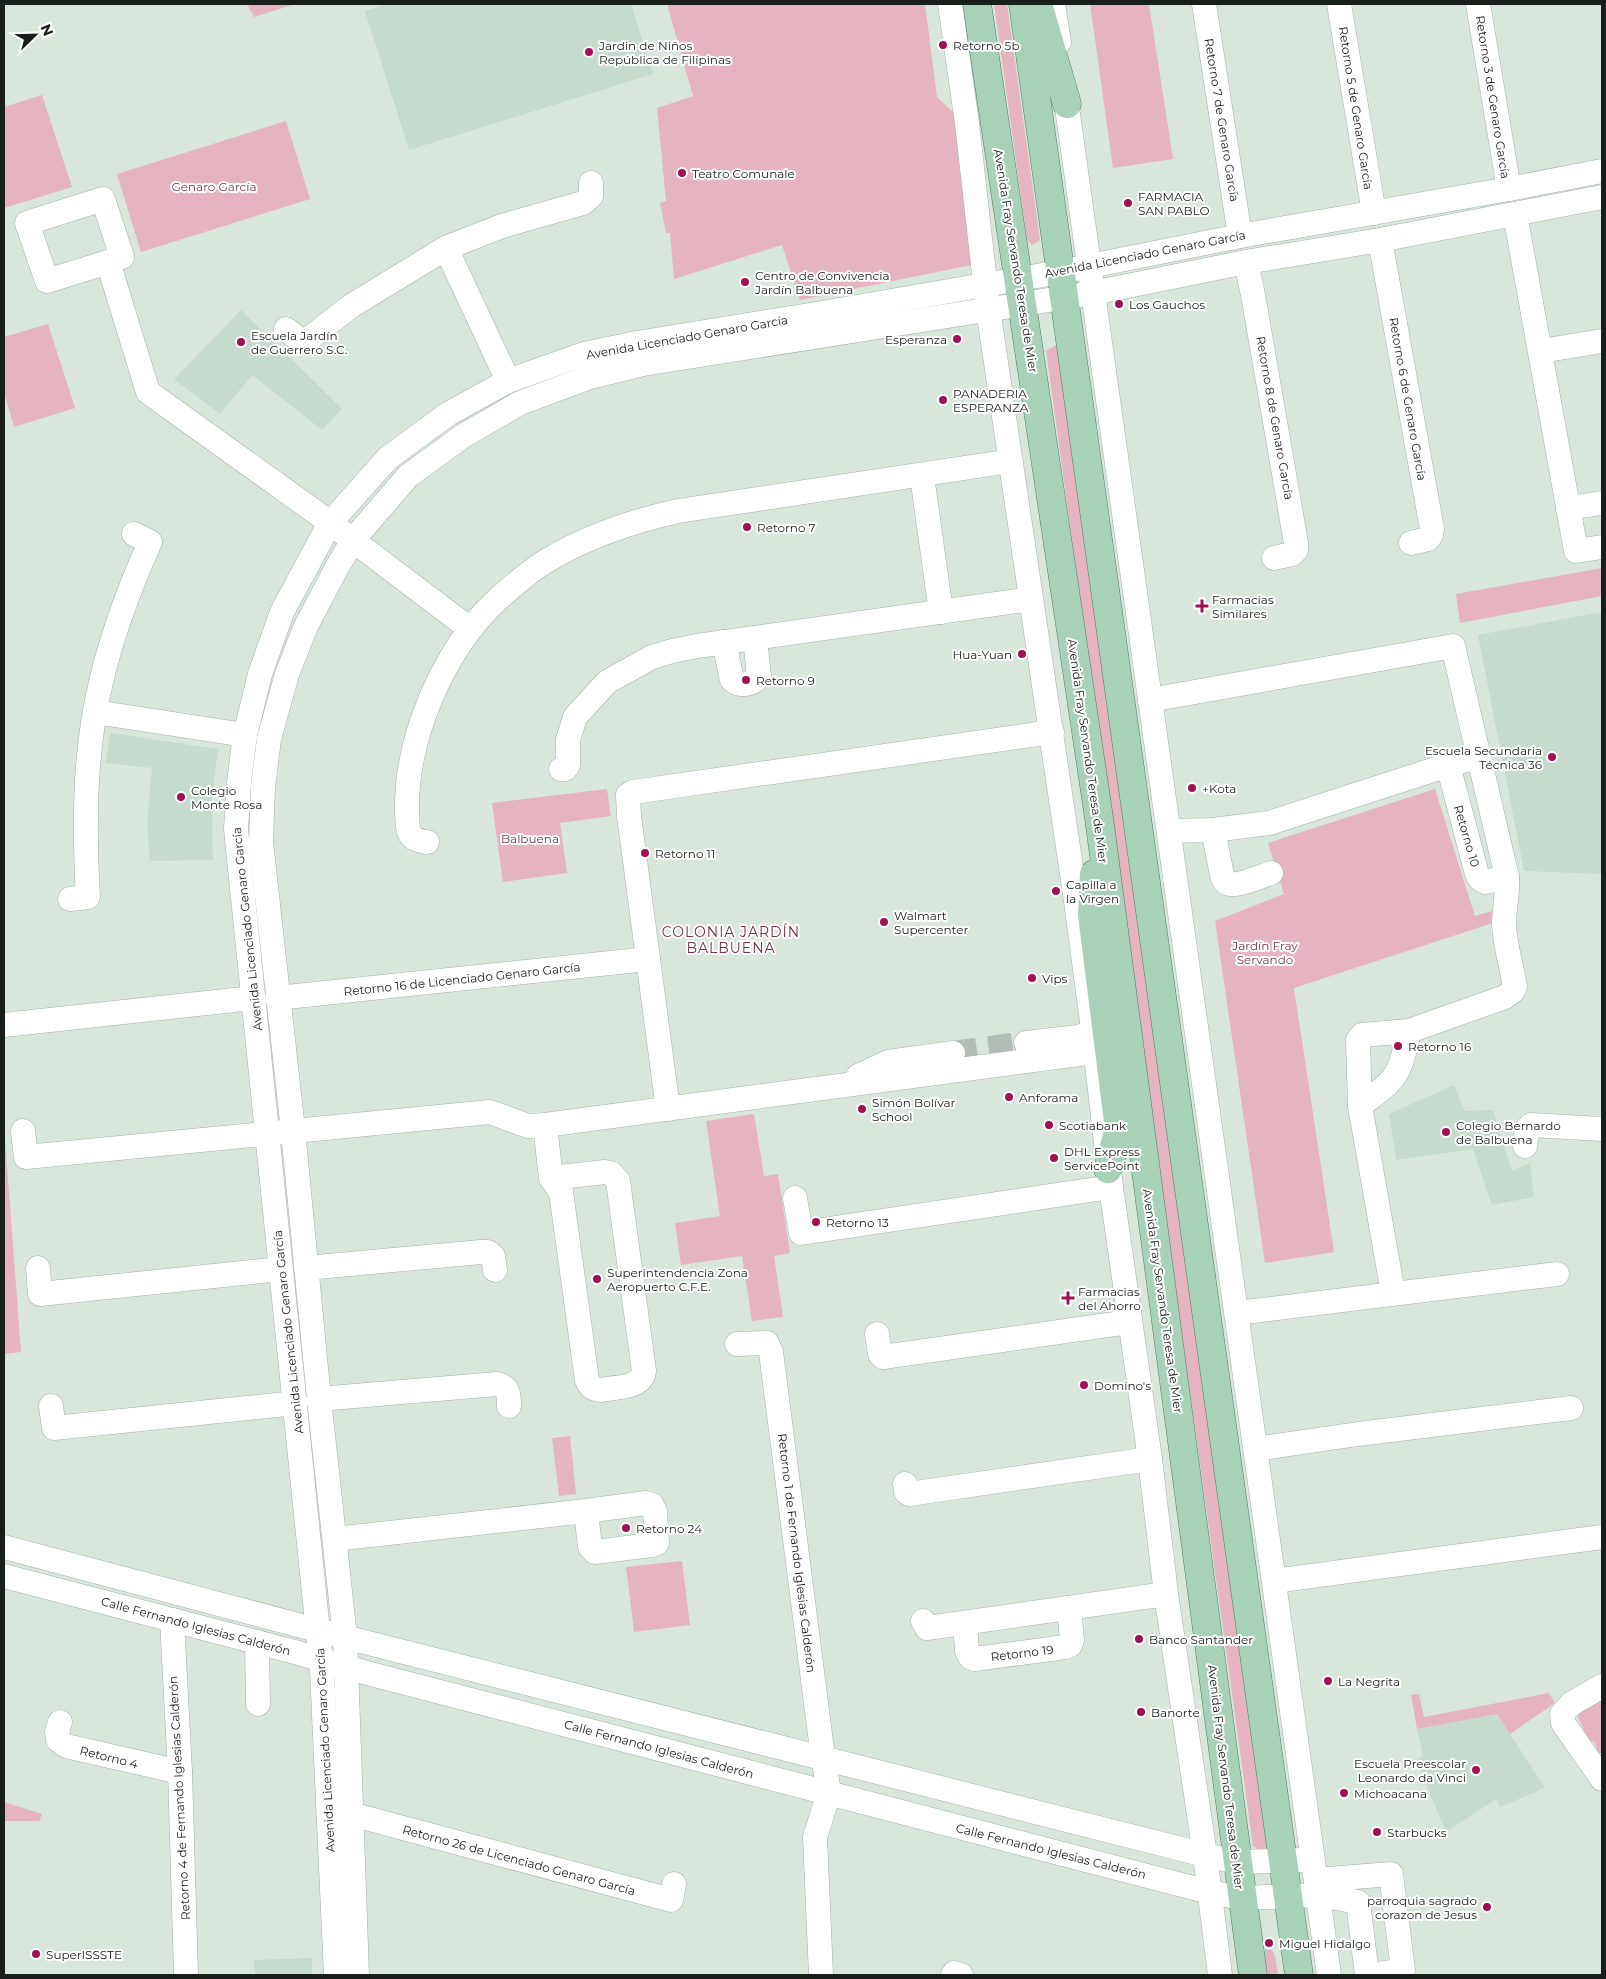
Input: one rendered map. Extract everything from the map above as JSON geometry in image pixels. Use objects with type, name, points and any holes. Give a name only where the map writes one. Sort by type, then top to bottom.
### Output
[{"type":"main road","name":"Avenida Fray Servando Teresa de Mier","points":[[977,4],[1099,818],[1253,1975]]},
{"type":"main road","points":[[1023,4],[1299,1975]]},
{"type":"main road","points":[[1038,4],[1067,104]]},
{"type":"main road","points":[[1099,818],[1092,915],[1119,1129],[1110,1178]]},
{"type":"street","points":[[950,4],[967,123],[988,309],[1052,732],[1094,1040],[1129,1322],[1150,1458],[1166,1594],[1205,1855],[1220,1975]]},
{"type":"street","points":[[1054,4],[1089,266],[1329,1975]]},
{"type":"street","name":"Retorno 7 de Genaro García","points":[[1204,4],[1240,236]]},
{"type":"street","name":"Retorno 5 de Genaro García","points":[[1339,4],[1374,213]]},
{"type":"street","name":"Retorno 3 de Genaro García","points":[[1478,4],[1509,189]]},
{"type":"street","name":"Avenida Licenciado Genaro García","points":[[336,1975],[345,1936],[351,1814],[345,1637],[335,1539],[281,1270],[236,829],[245,735],[260,674],[282,612],[330,523],[388,458],[448,414],[508,381],[584,354],[680,347],[988,309],[1020,291],[1062,284],[1089,266],[1240,236],[1602,171]]},
{"type":"street","points":[[286,329],[301,341],[310,338],[351,306],[446,248],[502,226],[584,203],[591,196],[591,183]]},
{"type":"street","name":"Avenida Licenciado Genaro García","points":[[1062,284],[1093,293],[1246,262],[1380,240],[1602,197]]},
{"type":"street","points":[[1457,198],[1463,223]]},
{"type":"street","points":[[1514,214],[1541,352],[1576,551],[1602,547]]},
{"type":"street","name":"Retorno 6 de Genaro García","points":[[1380,240],[1432,529],[1428,539],[1411,543]]},
{"type":"street","points":[[446,248],[508,381]]},
{"type":"street","points":[[108,262],[148,392],[330,523],[470,629]]},
{"type":"street","name":"Retorno 8 de Genaro García","points":[[1246,262],[1255,304],[1296,544],[1296,550],[1292,554],[1274,558]]},
{"type":"street","name":"Avenida Licenciado Genaro García","points":[[357,1975],[345,1936],[317,1630],[307,1401],[306,1268],[293,1130],[261,842],[263,787],[269,739],[287,674],[306,626],[353,540],[408,476],[463,436],[520,403],[590,377],[643,364],[680,347],[816,314],[985,284],[1020,291]]},
{"type":"street","points":[[1541,352],[1602,341]]},
{"type":"street","points":[[427,842],[416,841],[411,837],[408,830],[407,790],[411,759],[418,730],[429,702],[449,662],[470,629],[496,601],[547,560],[602,534],[646,519],[678,511],[922,476],[1012,461]]},
{"type":"street","points":[[922,476],[941,612]]},
{"type":"street","points":[[1568,508],[1602,504]]},
{"type":"street","points":[[70,899],[88,897],[86,818],[95,712],[101,681],[111,647],[150,542],[134,534]]},
{"type":"street","points":[[561,769],[565,769],[568,765],[568,740],[575,717],[607,682],[652,657],[672,650],[724,642],[1031,599]]},
{"type":"street","points":[[724,642],[732,680],[736,683],[750,683],[756,681],[759,676],[755,638]]},
{"type":"street","points":[[1150,700],[1453,646],[1507,878],[1508,895],[1505,906],[1504,926],[1515,988],[1505,997],[1409,1031],[1362,1035],[1358,1040],[1360,1106],[1393,1293]]},
{"type":"street","points":[[95,712],[245,735]]},
{"type":"street","points":[[668,1109],[628,808],[628,795],[633,792],[1052,732]]},
{"type":"street","points":[[1169,831],[1212,830],[1282,820],[1448,765],[1478,757]]},
{"type":"street","name":"Retorno 10","points":[[1448,765],[1480,880],[1485,882],[1507,878]]},
{"type":"street","points":[[1212,830],[1224,881],[1236,884],[1271,873]]},
{"type":"street","points":[[241,877],[264,875]]},
{"type":"street","name":"Retorno 16 de Licenciado Genaro García","points":[[277,998],[648,959]]},
{"type":"street","points":[[4,1025],[253,998]]},
{"type":"street","points":[[1360,1106],[1380,1091],[1398,1072],[1409,1031]]},
{"type":"street","points":[[1026,1043],[1079,1037],[1087,1034],[1094,1040]]},
{"type":"street","points":[[23,1131],[26,1157],[490,1112],[528,1126],[545,1125],[839,1086],[1094,1040]]},
{"type":"street","points":[[839,1086],[888,1062],[953,1053]]},
{"type":"street","points":[[545,1125],[551,1178],[561,1192],[589,1386],[600,1390],[640,1382],[644,1371],[618,1182],[610,1173],[605,1172],[551,1178]]},
{"type":"street","points":[[1525,1146],[1527,1129],[1531,1125],[1602,1129]]},
{"type":"street","points":[[795,1198],[801,1233],[1110,1178]]},
{"type":"street","points":[[306,1268],[488,1252],[493,1256],[495,1270]]},
{"type":"street","points":[[38,1268],[40,1294],[281,1270]]},
{"type":"street","points":[[1237,1313],[1557,1274]]},
{"type":"street","points":[[877,1334],[880,1354],[883,1357],[1129,1322]]},
{"type":"street","name":"Retorno 1 de Fernando Iglesias Calderón","points":[[737,1344],[767,1343],[771,1352],[823,1760],[829,1793]]},
{"type":"street","points":[[51,1406],[54,1428],[307,1401],[497,1384],[507,1390],[509,1406]]},
{"type":"street","points":[[1256,1449],[1358,1434],[1571,1408]]},
{"type":"street","points":[[905,1484],[906,1492],[909,1494],[1150,1458]]},
{"type":"street","points":[[335,1539],[586,1511]]},
{"type":"street","points":[[1274,1581],[1602,1537]]},
{"type":"street","points":[[4,1547],[317,1630],[823,1760],[1205,1855],[1237,1862],[1283,1861],[1358,1902]]},
{"type":"street","name":"Calle Fernando Iglesias Calderón","points":[[4,1576],[321,1659],[346,1668],[1209,1892],[1242,1898],[1288,1896],[1316,1878]]},
{"type":"street","points":[[923,1621],[927,1628],[1166,1594]]},
{"type":"street","name":"Retorno 19","points":[[965,1623],[968,1651],[970,1657],[975,1659],[1065,1647],[1070,1645],[1072,1640],[1068,1608]]},
{"type":"street","name":"Retorno 4 de Fernando Iglesias Calderón","points":[[172,1620],[180,1772],[186,1975]]},
{"type":"street","points":[[257,1642],[258,1704]]},
{"type":"street","points":[[1602,1686],[1571,1704],[1562,1714],[1563,1722],[1602,1778]]},
{"type":"street","name":"Retorno 4","points":[[60,1722],[57,1732],[58,1740],[66,1746],[158,1769],[180,1772]]},
{"type":"street","points":[[821,1975],[815,1837],[829,1793]]},
{"type":"street","name":"Retorno 26 de Licenciado Genaro García","points":[[351,1814],[671,1900],[674,1884]]},
{"type":"street","points":[[1316,1878],[1355,1878],[1391,1874],[1403,1970],[1369,1975],[1355,1878]]},
{"type":"street","points":[[953,1975],[954,1973],[961,1975]]},
{"type":"shaded area","points":[[387,4],[631,4],[653,74],[409,150],[365,11]]},
{"type":"shaded area","name":"Escuela Jardín de Guerrero S.C.","points":[[241,310],[342,409],[322,430],[252,375],[220,414],[174,379]]},
{"type":"shaded area","name":"Escuela Secundaria Técnica 36","points":[[1602,612],[1602,874],[1524,871],[1478,635]]},
{"type":"shaded area","name":"Colegio Monte Rosa","points":[[110,733],[218,749],[212,798],[213,860],[150,861],[147,826],[152,768],[106,763]]},
{"type":"shaded area","name":"Colegio Bernardo de Balbuena","points":[[1454,1085],[1465,1111],[1493,1110],[1512,1171],[1530,1163],[1534,1197],[1492,1205],[1473,1149],[1396,1160],[1389,1114]]},
{"type":"shaded area","name":"Escuela Preescolar Leonardo da Vinci","points":[[1497,1714],[1545,1788],[1500,1807],[1496,1799],[1446,1832],[1416,1760],[1423,1755],[1417,1729]]},
{"type":"shaded area","points":[[312,1958],[312,1975],[255,1975],[254,1960]]},
{"type":"green space","points":[[247,4],[295,4],[254,17]]},
{"type":"green space","points":[[667,4],[925,4],[937,97],[958,117],[981,263],[800,300],[782,245],[674,279],[670,233],[666,233],[660,203],[666,201],[657,108],[693,96]]},
{"type":"green space","points":[[994,4],[1007,4],[1040,240],[1032,245],[1027,239]]},
{"type":"green space","points":[[1090,4],[1149,4],[1173,159],[1113,168]]},
{"type":"green space","points":[[42,95],[72,187],[4,208],[4,107]]},
{"type":"green space","name":"Genaro García","points":[[286,121],[310,199],[141,252],[117,174]]},
{"type":"green space","points":[[48,324],[75,408],[14,427],[4,392],[4,337]]},
{"type":"green space","points":[[1058,344],[1272,1839],[1267,1847],[1261,1851],[1253,1846],[1046,351]]},
{"type":"green space","points":[[1602,568],[1602,596],[1460,623],[1456,594]]},
{"type":"green space","name":"Balbuena","points":[[607,789],[611,816],[560,823],[567,873],[503,882],[492,803]]},
{"type":"green space","name":"Jardín Fray Servando","points":[[1435,789],[1475,916],[1499,909],[1502,920],[1294,988],[1334,1252],[1265,1263],[1215,921],[1284,894],[1268,843]]},
{"type":"green space","points":[[754,1114],[764,1176],[778,1174],[790,1253],[774,1256],[783,1317],[752,1321],[742,1256],[681,1265],[675,1223],[720,1216],[706,1121]]},
{"type":"green space","points":[[4,1126],[21,1352],[4,1354]]},
{"type":"green space","points":[[570,1436],[576,1494],[559,1496],[552,1438]]},
{"type":"green space","points":[[682,1561],[690,1625],[634,1632],[626,1567]]},
{"type":"green space","points":[[1549,1693],[1555,1703],[1510,1734],[1497,1714],[1417,1729],[1411,1695],[1419,1694],[1424,1717]]},
{"type":"green space","points":[[1602,1695],[1602,1754],[1598,1752],[1595,1743],[1588,1739],[1578,1717],[1582,1709]]},
{"type":"green space","points":[[4,1802],[42,1814],[39,1821],[4,1821]]},
{"type":"green space","points":[[1265,1949],[1272,1950],[1275,1955],[1278,1975],[1265,1975]]},
{"type":"tunnel","points":[[953,1053],[1026,1043]]},
{"type":"place","name":"Retorno 5b","points":[[943,45]]},
{"type":"place","name":"Jardin de Niños República de Filipinas","points":[[589,52]]},
{"type":"place","name":"Teatro Comunale","points":[[682,173]]},
{"type":"place","name":"FARMACIA SAN PABLO","points":[[1128,203]]},
{"type":"place","name":"Centro de Convivencia Jardín Balbuena","points":[[745,282]]},
{"type":"place","name":"Los Gauchos","points":[[1119,304]]},
{"type":"place","name":"Esperanza","points":[[957,339]]},
{"type":"place","name":"Escuela Jardín de Guerrero S.C.","points":[[241,342]]},
{"type":"place","name":"PANADERIA ESPERANZA","points":[[943,400]]},
{"type":"place","name":"Retorno 7","points":[[747,527]]},
{"type":"place","name":"Farmacias Similares","points":[[1202,606]]},
{"type":"place","name":"Hua-Yuan","points":[[1022,654]]},
{"type":"place","name":"Retorno 9","points":[[746,680]]},
{"type":"place","name":"Escuela Secundaria Técnica 36","points":[[1552,757]]},
{"type":"place","name":"+Kota","points":[[1192,788]]},
{"type":"place","name":"Colegio Monte Rosa","points":[[181,797]]},
{"type":"place","name":"Retorno 11","points":[[645,853]]},
{"type":"place","name":"Capilla a la Virgen","points":[[1056,891]]},
{"type":"place","name":"Walmart Supercenter","points":[[884,922]]},
{"type":"place","name":"Vips","points":[[1032,978]]},
{"type":"place","name":"Retorno 16","points":[[1398,1046]]},
{"type":"place","name":"Anforama","points":[[1009,1097]]},
{"type":"place","name":"Simón Bolívar School","points":[[862,1109]]},
{"type":"place","name":"Scotiabank","points":[[1049,1125]]},
{"type":"place","name":"Colegio Bernardo de Balbuena","points":[[1446,1132]]},
{"type":"place","name":"DHL Express ServicePoint","points":[[1054,1158]]},
{"type":"place","name":"Retorno 13","points":[[816,1222]]},
{"type":"place","name":"Superintendencia Zona Aeropuerto C.F.E.","points":[[597,1279]]},
{"type":"place","name":"Farmacias del Ahorro","points":[[1068,1298]]},
{"type":"place","name":"Domino's","points":[[1084,1385]]},
{"type":"place","name":"Retorno 24","points":[[626,1528]]},
{"type":"place","name":"Banco Santander","points":[[1139,1639]]},
{"type":"place","name":"La Negrita","points":[[1328,1681]]},
{"type":"place","name":"Banorte","points":[[1141,1712]]},
{"type":"place","name":"Escuela Preescolar Leonardo da Vinci","points":[[1476,1770]]},
{"type":"place","name":"Michoacana","points":[[1344,1793]]},
{"type":"place","name":"Starbucks","points":[[1377,1832]]},
{"type":"place","name":"parroquia sagrado corazon de Jesus","points":[[1487,1907]]},
{"type":"place","name":"Miguel Hidalgo","points":[[1269,1943]]},
{"type":"place","name":"SuperISSSTE","points":[[36,1954]]},
{"type":"district","name":"COLONIA JARDÍN BALBUENA","points":[[731,940]]}]
